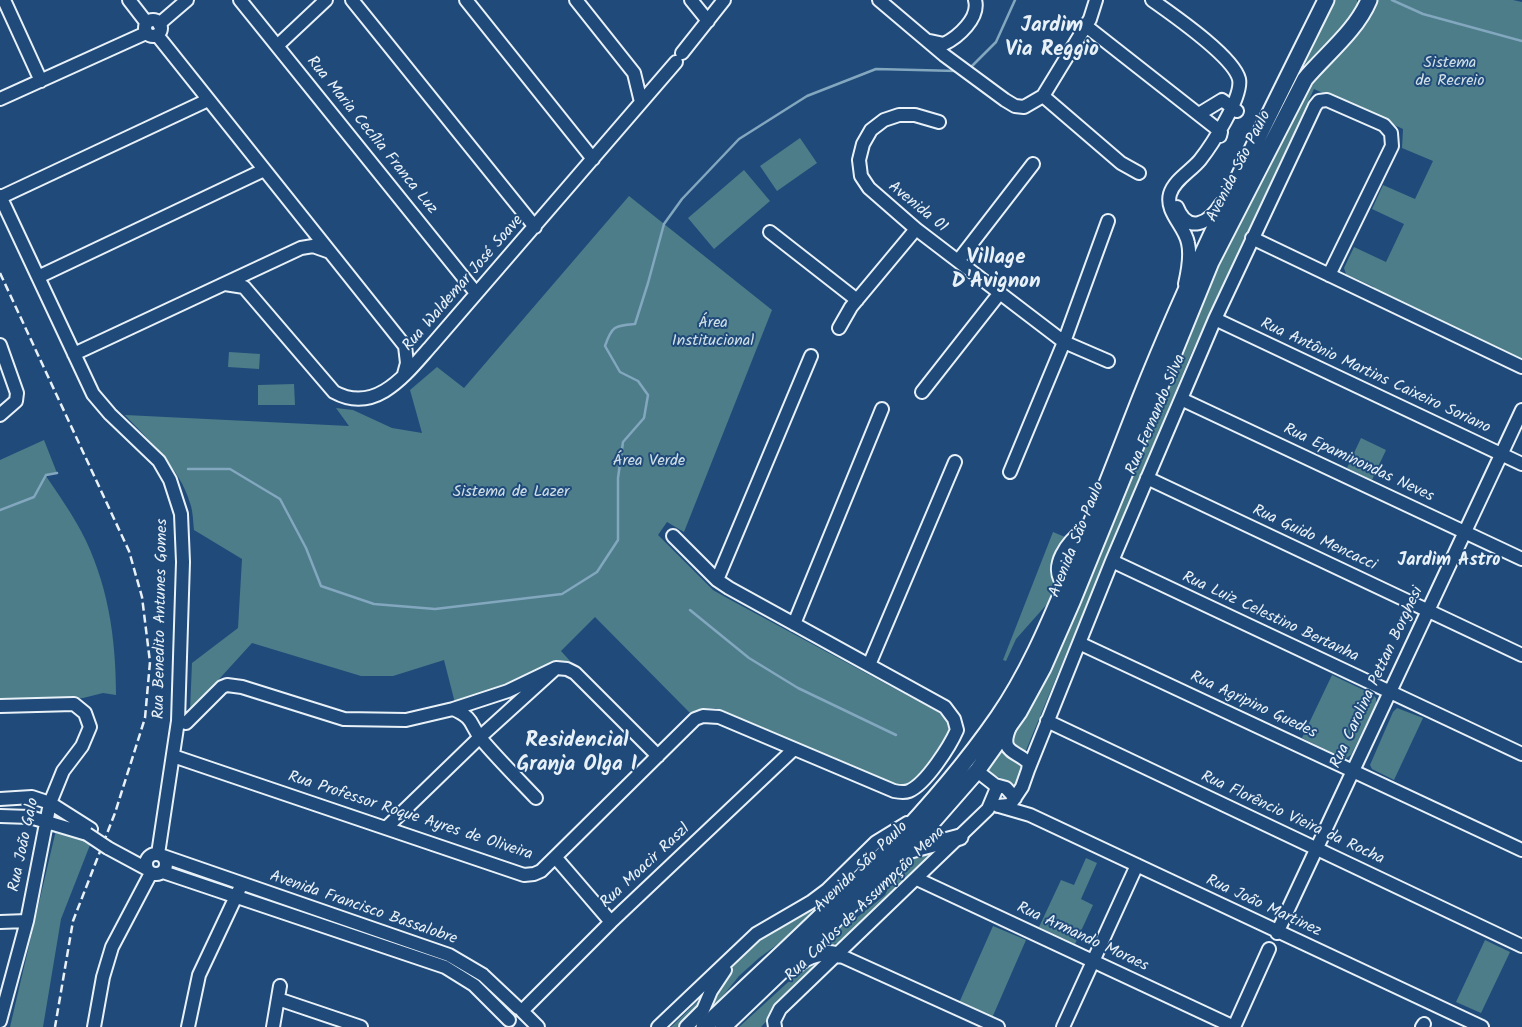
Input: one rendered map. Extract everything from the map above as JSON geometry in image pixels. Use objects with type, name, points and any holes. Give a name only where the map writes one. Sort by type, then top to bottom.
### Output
[{"type":"main road","name":"Avenida São Paulo","points":[[704,1027],[810,926],[932,802],[958,772],[1018,686],[1043,638],[1066,585],[1179,308],[1242,170],[1326,0]]},
{"type":"main road","name":"Avenida São Paulo","points":[[723,1027],[907,852],[977,771],[1019,712],[1043,668],[1072,602],[1211,262],[1305,80],[1324,56],[1342,40],[1366,2]]},
{"type":"main road","points":[[958,772],[968,769],[977,771]]},
{"type":"main road","points":[[907,852],[960,837]]},
{"type":"main road","points":[[763,990],[806,957],[827,952],[839,955]]},
{"type":"street","points":[[4,0],[41,81]]},
{"type":"street","points":[[129,0],[405,346],[407,363],[404,376]]},
{"type":"street","points":[[0,100],[152,29],[187,0]]},
{"type":"street","name":"Rua Maria Cecília Franca Luz","points":[[240,0],[476,293]]},
{"type":"street","points":[[277,46],[326,0]]},
{"type":"street","points":[[352,0],[535,227]]},
{"type":"street","points":[[466,0],[593,159]]},
{"type":"street","points":[[576,0],[634,72],[656,86]]},
{"type":"street","points":[[691,0],[708,21]]},
{"type":"street","name":"Rua Waldemar José Soave","points":[[225,284],[244,287],[257,300],[326,385],[341,396],[373,397],[380,395],[404,376],[535,227],[656,86],[724,0]]},
{"type":"street","points":[[879,0],[929,40],[947,49],[966,69],[1015,106],[1032,104],[1043,96],[1086,26],[1096,0]]},
{"type":"street","points":[[947,49],[974,14],[977,8],[975,0]]},
{"type":"street","points":[[1152,0],[1212,46],[1231,66],[1239,78],[1235,109],[1226,135],[1203,166],[1179,188],[1176,202],[1180,213],[1193,224],[1201,224],[1215,214],[1242,170]]},
{"type":"street","points":[[1086,26],[1218,130],[1221,134],[1220,137],[1203,166]]},
{"type":"street","points":[[634,72],[641,102]]},
{"type":"street","points":[[1043,96],[1121,162],[1139,173]]},
{"type":"street","points":[[0,197],[208,100]]},
{"type":"street","points":[[1199,114],[1219,100],[1235,109]]},
{"type":"street","name":"Rua Fernando Silva","points":[[1006,802],[1029,761],[1047,721],[1147,478],[1252,238],[1315,106],[1319,101],[1327,100],[1384,125],[1391,133],[1392,146],[1329,275]]},
{"type":"street","points":[[1179,308],[1188,271],[1189,248],[1185,234],[1170,207],[1170,196],[1176,184],[1199,160],[1218,130],[1235,109]]},
{"type":"street","name":"Avenida 01","points":[[939,122],[915,115],[891,117],[871,130],[860,152],[861,176],[869,188],[916,229],[1064,342],[1108,361]]},
{"type":"street","points":[[958,261],[1033,164]]},
{"type":"street","points":[[38,277],[264,170]]},
{"type":"street","name":"Rua Benedito Antunes Gomes","points":[[0,197],[93,394],[110,414],[159,461],[170,480],[181,514],[183,562],[178,722],[155,864]]},
{"type":"street","points":[[1010,472],[1064,342],[1108,221]]},
{"type":"street","points":[[301,248],[307,240],[309,226]]},
{"type":"street","points":[[840,328],[856,300],[916,229]]},
{"type":"street","points":[[770,232],[856,300]]},
{"type":"street","points":[[1252,238],[1522,367]]},
{"type":"street","points":[[74,354],[301,248],[313,246],[330,252]]},
{"type":"street","points":[[257,300],[253,287],[254,278],[260,268]]},
{"type":"street","points":[[922,392],[1000,294]]},
{"type":"street","name":"Rua Antônio Martins Caixeiro Soriano","points":[[1215,319],[1522,464]]},
{"type":"street","points":[[0,345],[15,382],[16,401],[0,414]]},
{"type":"street","points":[[405,346],[414,348],[431,346]]},
{"type":"street","points":[[717,580],[811,356]]},
{"type":"street","name":"Rua Epaminondas Neves","points":[[1181,399],[1522,559]]},
{"type":"street","points":[[794,624],[882,409]]},
{"type":"street","name":"Rua Carolina Pettan Borghesi","points":[[1277,933],[1522,410]]},
{"type":"street","points":[[673,536],[717,580],[870,665],[955,462]]},
{"type":"street","name":"Rua Guido Mencacci","points":[[1147,478],[1522,655]]},
{"type":"street","name":"Rua Luiz Celestino Bertanha","points":[[1112,561],[1522,754]]},
{"type":"street","name":"Rua Agripino Guedes","points":[[1079,643],[1522,850]]},
{"type":"street","name":"Rua Professor Roque Ayres de Oliveira","points":[[172,756],[524,875],[534,874],[542,871],[556,858],[696,719],[711,715],[894,791],[909,791],[920,784],[952,742],[957,730],[954,718],[945,707],[870,665]]},
{"type":"street","points":[[178,722],[186,723],[222,687],[227,685],[242,687],[344,719],[406,720],[453,709],[508,691],[556,668],[567,668],[575,673],[658,756]]},
{"type":"street","points":[[391,830],[407,807],[556,668]]},
{"type":"street","name":"Rua João Galo","points":[[0,706],[74,704],[86,712],[90,727],[87,736],[63,771],[50,803],[27,921],[1,1013]]},
{"type":"street","points":[[453,709],[466,715],[480,737],[536,798]]},
{"type":"street","points":[[1019,712],[1007,735],[1006,743],[1013,754],[1029,761]]},
{"type":"street","name":"Rua Florêncio Vieira da Rocha","points":[[1047,721],[1522,946]]},
{"type":"street","name":"Rua Moacir Raszl","points":[[512,1023],[521,1020],[520,1009],[794,749]]},
{"type":"street","points":[[977,771],[996,785],[1006,788],[1006,802]]},
{"type":"street","points":[[996,785],[996,790],[1006,802],[1020,804],[1030,815]]},
{"type":"street","name":"Avenida Francisco Bassalobre","points":[[0,799],[32,797],[50,803],[109,844],[155,864],[236,897],[445,967],[474,985],[512,1023]]},
{"type":"street","points":[[658,1027],[756,934],[811,902],[827,890],[876,842],[902,827],[932,802]]},
{"type":"street","name":"Rua João Martinez","points":[[1006,802],[1277,933],[1482,1027]]},
{"type":"street","name":"Rua Carlos de Assumpção Mena","points":[[775,1027],[774,1021],[780,1009],[839,955],[960,837],[1006,802]]},
{"type":"street","points":[[0,816],[19,815],[89,831]]},
{"type":"street","points":[[556,858],[611,922]]},
{"type":"street","points":[[94,1027],[103,977],[112,947],[155,864]]},
{"type":"street","name":"Avenida Francisco Bassalobre","points":[[155,864],[241,883],[449,955],[483,975],[538,1027]]},
{"type":"street","points":[[1063,1027],[1137,865]]},
{"type":"street","name":"Rua Armando Moraes","points":[[917,879],[1234,1027]]},
{"type":"street","points":[[188,1027],[199,975],[241,883]]},
{"type":"street","points":[[0,922],[27,921]]},
{"type":"street","points":[[686,1027],[703,1010],[724,971],[756,934]]},
{"type":"street","points":[[1234,1027],[1269,949]]},
{"type":"street","points":[[839,955],[998,1027]]},
{"type":"street","points":[[668,1027],[701,994],[708,985],[708,979]]},
{"type":"street","points":[[273,1027],[279,992],[361,1027]]},
{"type":"green space","points":[[1335,0],[1357,0],[1354,16],[1343,30],[1316,54],[1297,84],[1034,676],[972,766],[1011,705],[1178,319],[1278,110]]},
{"type":"green space","name":"Sistema de Recreio","points":[[1373,0],[1513,0],[1522,2],[1522,363],[1372,292],[1374,287],[1346,274],[1344,268],[1354,247],[1386,262],[1404,224],[1372,209],[1383,185],[1415,199],[1433,161],[1402,148],[1403,129],[1314,89],[1191,354],[1024,755],[1013,749],[1012,734],[1205,287],[1311,80]]},
{"type":"green space","points":[[800,138],[817,163],[777,191],[760,166]]},
{"type":"green space","points":[[744,170],[770,201],[714,249],[688,218]]},
{"type":"green space","points":[[629,196],[772,310],[684,532],[667,522],[658,535],[713,590],[938,712],[949,722],[950,731],[947,743],[917,778],[905,787],[894,788],[716,708],[703,709],[692,715],[595,617],[561,651],[570,661],[569,665],[548,665],[506,684],[455,703],[444,660],[393,676],[361,676],[252,643],[190,711],[192,663],[238,628],[242,559],[194,530],[191,506],[179,478],[163,456],[125,415],[349,426],[336,408],[353,410],[392,428],[422,433],[410,390],[437,367],[464,388]]},
{"type":"green space","points":[[229,352],[260,354],[259,369],[228,367]]},
{"type":"green space","points":[[294,384],[295,405],[258,405],[258,385]]},
{"type":"green space","points":[[1361,438],[1386,450],[1372,480],[1347,468]]},
{"type":"green space","points":[[44,440],[57,473],[46,476],[81,531],[98,570],[104,590],[112,632],[116,695],[103,693],[83,698],[0,702],[0,460]]},
{"type":"green space","points":[[1053,532],[1077,542],[1056,594],[1016,639],[1006,661],[1003,660]]},
{"type":"green space","points":[[1332,675],[1372,694],[1376,698],[1376,704],[1351,755],[1345,759],[1302,738]]},
{"type":"green space","points":[[1397,708],[1423,718],[1394,780],[1372,769],[1370,765],[1393,712]]},
{"type":"green space","points":[[1001,743],[1009,758],[1019,760],[1025,766],[1013,792],[1001,778],[993,775],[987,769]]},
{"type":"green space","points":[[56,830],[83,836],[90,845],[61,919],[43,1027],[10,1027]]},
{"type":"green space","points":[[885,840],[888,842],[797,930],[759,958],[739,976],[722,997],[716,1009],[697,1027],[690,1027],[725,974],[765,935]]},
{"type":"green space","points":[[932,852],[935,858],[838,943],[825,946],[825,936],[835,929],[849,924],[885,895],[891,882],[915,857]]},
{"type":"green space","points":[[1086,858],[1097,863],[1081,899],[1093,905],[1075,944],[1039,927],[1061,880],[1074,885]]},
{"type":"green space","points":[[993,926],[1026,940],[992,1018],[959,1003]]},
{"type":"green space","points":[[1485,940],[1510,952],[1481,1013],[1456,1002]]},
{"type":"green space","points":[[825,959],[761,1027],[739,1027],[809,963]]},
{"type":"green space","points":[[698,1001],[700,1004],[680,1027],[671,1027]]},
{"type":"waterway","points":[[969,69],[996,42],[1015,0]]},
{"type":"waterway","points":[[1392,0],[1423,14],[1522,41]]},
{"type":"waterway","points":[[188,469],[230,469],[280,499],[306,548],[321,586],[374,604],[435,609],[562,594],[597,572],[618,540],[618,478],[623,442],[644,418],[648,395],[638,381],[620,372],[605,346],[615,328],[622,325],[635,324],[664,224],[682,199],[739,139],[807,96],[876,69],[957,71]]},
{"type":"waterway","points":[[0,510],[34,497],[46,475],[57,473]]},
{"type":"waterway","points":[[690,610],[749,658],[798,688],[896,735]]},
{"type":"railway","points":[[0,273],[129,551],[142,597],[150,662],[145,718],[115,813],[73,921],[55,1027]]},
{"type":"district","name":"Jardim Via Reggio","points":[[1052,39]]},
{"type":"district","name":"Village D'Avignon","points":[[996,271]]},
{"type":"district","name":"Jardim Astro","points":[[1449,562]]},
{"type":"district","name":"Residencial Granja Olga I","points":[[577,754]]},
{"type":"park label","name":"Área Institucional","points":[[713,333]]},
{"type":"park label","name":"Área Verde","points":[[649,462]]},
{"type":"park label","name":"Sistema de Lazer","points":[[511,493]]}]
